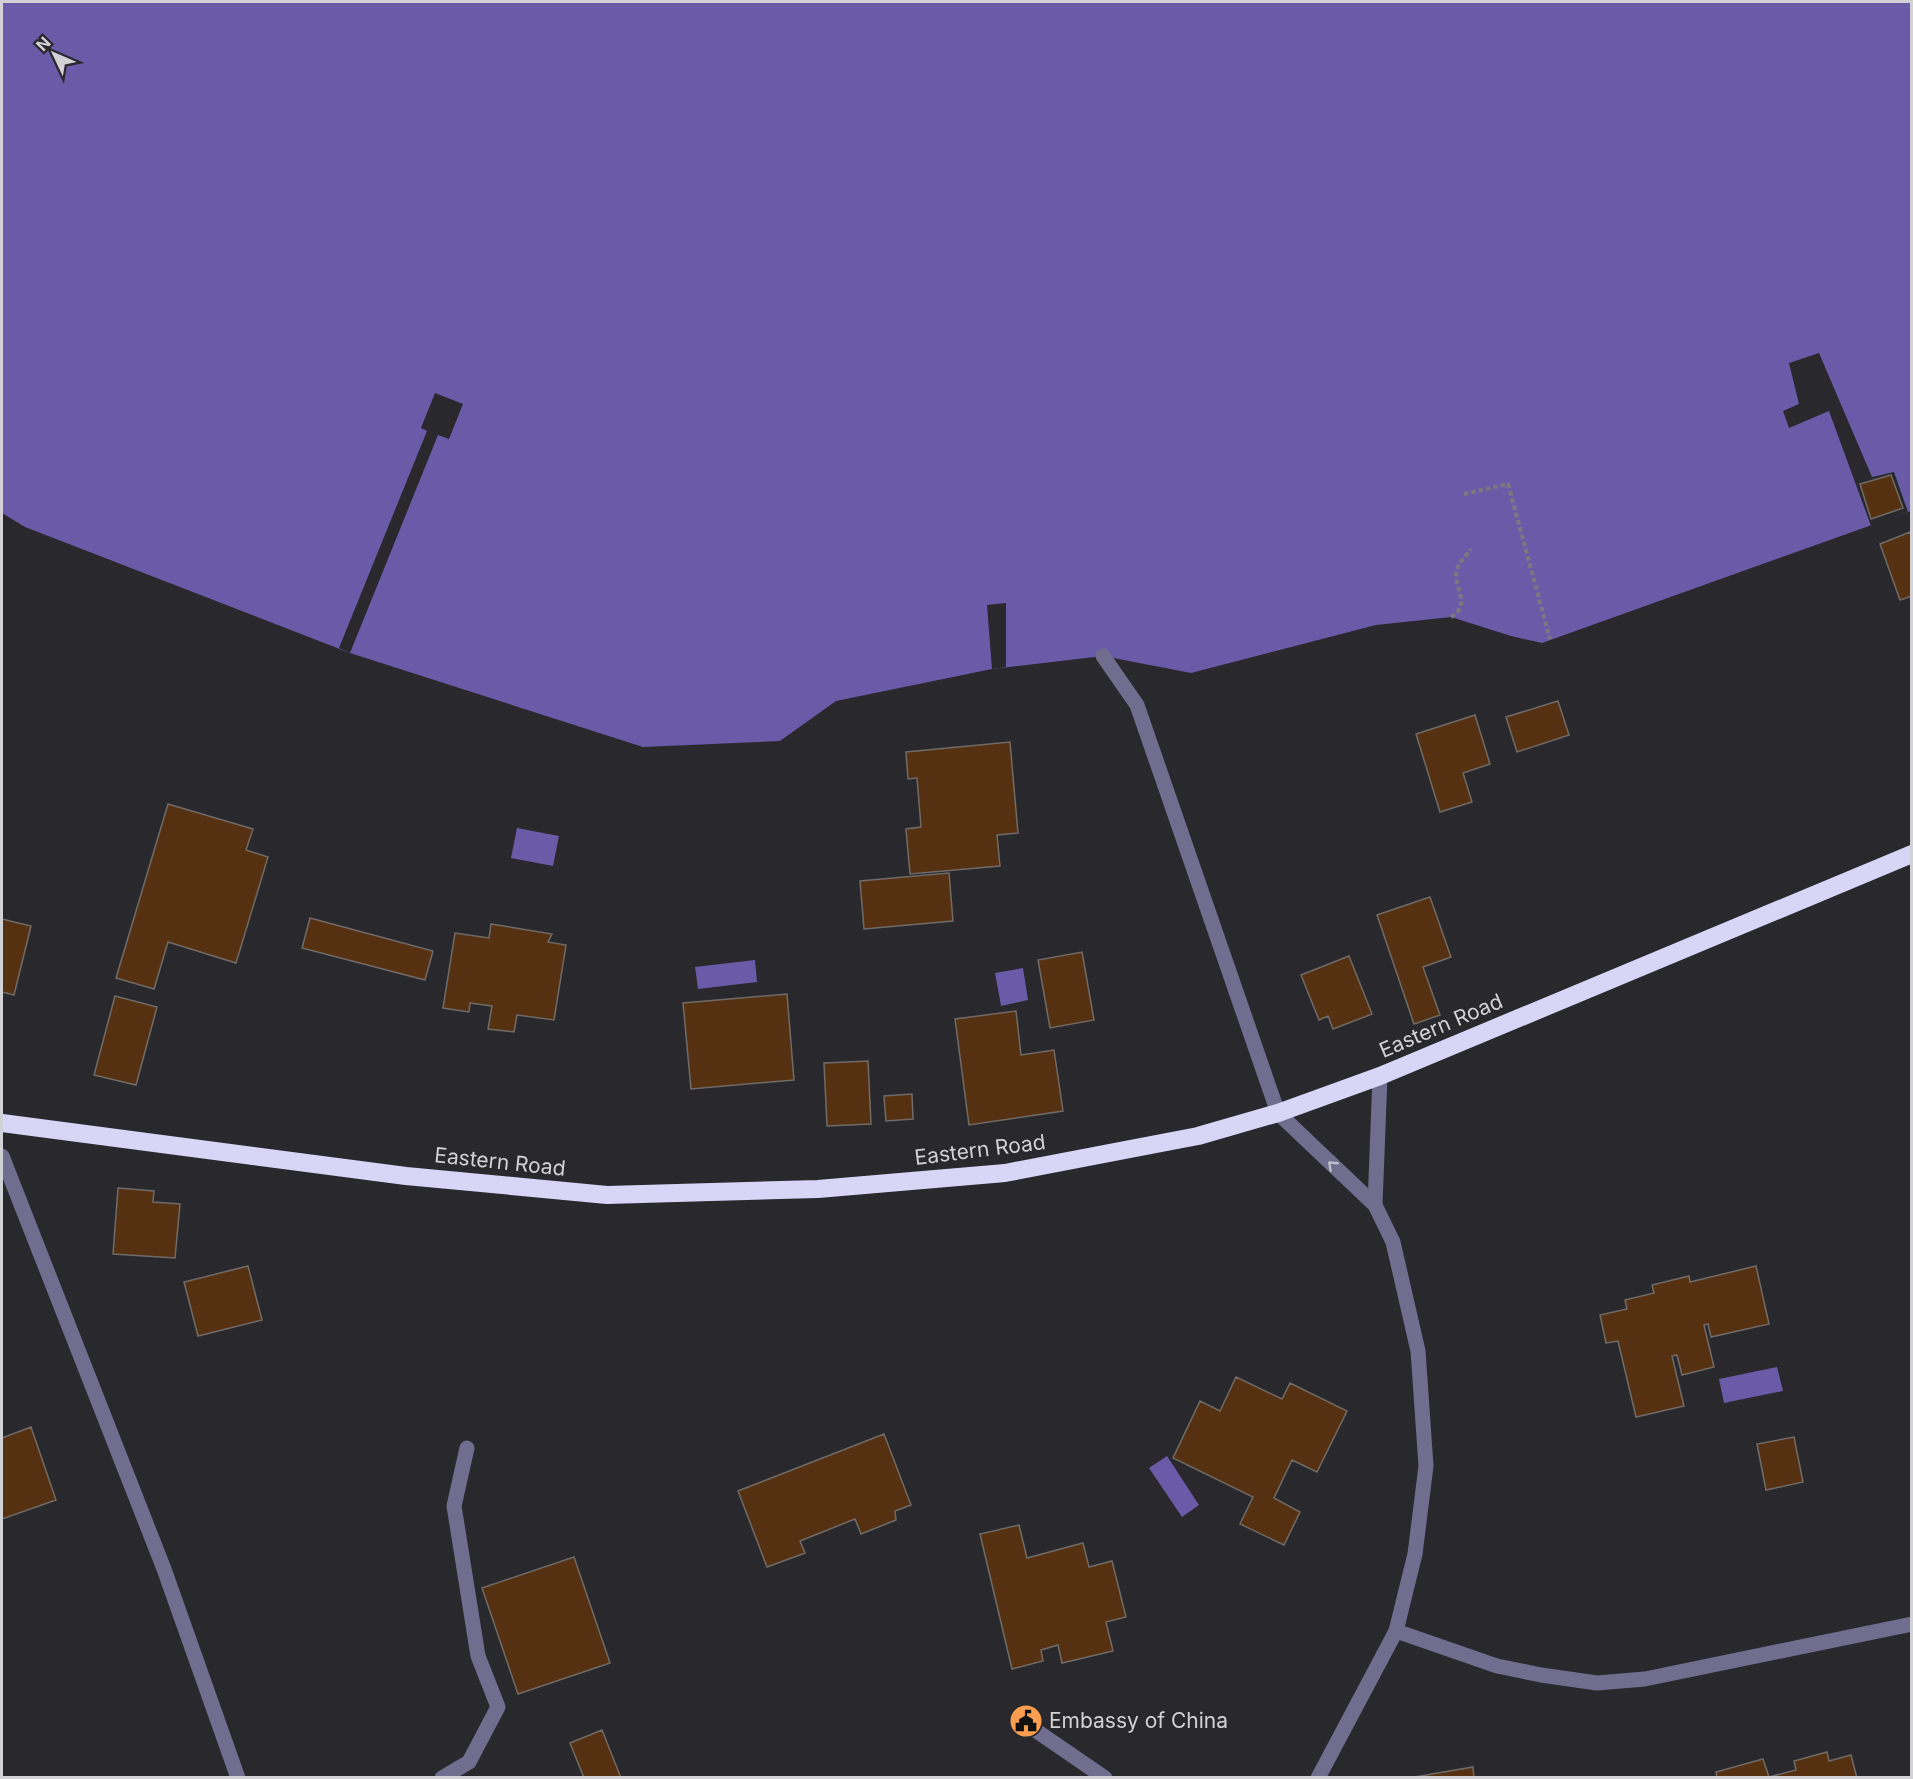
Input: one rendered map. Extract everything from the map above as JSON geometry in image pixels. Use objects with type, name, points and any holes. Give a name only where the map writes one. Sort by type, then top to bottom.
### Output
[{"type":"highway","name":"Eastern Road","points":[[2,1123],[406,1176],[607,1196],[818,1189],[1005,1173],[1198,1137],[1278,1113],[1380,1076],[1911,854]]},
{"type":"street","points":[[1103,656],[1137,705],[1278,1113],[1375,1205],[1392,1242],[1418,1351],[1426,1466],[1415,1554],[1396,1630],[1318,1778]]},
{"type":"street","points":[[1375,1205],[1380,1076]]},
{"type":"street","points":[[2,1156],[164,1569],[238,1778]]},
{"type":"street","points":[[442,1778],[469,1762],[498,1707],[478,1656],[454,1506],[467,1448]]},
{"type":"street","points":[[1396,1630],[1497,1666],[1597,1683],[1646,1679],[1911,1623]]},
{"type":"street","points":[[1019,1719],[1105,1778]]},
{"type":"path","points":[[1464,494],[1508,484],[1550,639]]},
{"type":"path","points":[[1451,617],[1458,612],[1462,604],[1456,579],[1457,567],[1471,549]]},
{"type":"shaded area","points":[[2,2],[1911,2],[1911,511],[1542,643],[1451,617],[1376,625],[1191,673],[1103,656],[992,669],[836,701],[780,741],[643,747],[350,653],[25,527],[2,513]]},
{"type":"shaded area","points":[[517,828],[559,836],[553,866],[511,858]]},
{"type":"shaded area","points":[[755,960],[757,982],[698,989],[695,967]]},
{"type":"shaded area","points":[[1023,968],[1028,1000],[1001,1006],[995,973]]},
{"type":"shaded area","points":[[1777,1367],[1783,1391],[1724,1403],[1719,1379]]},
{"type":"shaded area","points":[[1167,1456],[1199,1505],[1182,1517],[1149,1468]]},
{"type":"pier","points":[[1819,353],[1872,477],[1894,472],[1908,512],[1871,526],[1829,411],[1789,428],[1783,411],[1799,404],[1789,363]]},
{"type":"pier","points":[[435,393],[463,404],[449,439],[438,435],[350,653],[339,648],[427,431],[421,428]]},
{"type":"pier","points":[[1006,603],[1006,667],[992,669],[987,605]]},
{"type":"building","points":[[1891,475],[1903,508],[1871,519],[1860,484]]},
{"type":"building","points":[[1910,532],[1912,538],[1912,596],[1900,600],[1880,544]]},
{"type":"building","points":[[1558,701],[1569,735],[1517,752],[1506,717]]},
{"type":"building","points":[[1475,715],[1490,764],[1463,773],[1472,802],[1440,812],[1416,734]]},
{"type":"building","points":[[1010,742],[1018,833],[997,835],[1000,866],[910,874],[906,829],[921,827],[917,778],[908,779],[906,752]]},
{"type":"building","points":[[168,804],[253,829],[246,850],[268,857],[236,963],[168,942],[154,989],[116,978]]},
{"type":"building","points":[[949,873],[953,921],[864,929],[860,881]]},
{"type":"building","points":[[1430,897],[1451,957],[1423,967],[1440,1015],[1414,1024],[1377,915]]},
{"type":"building","points":[[310,918],[433,951],[425,980],[302,948]]},
{"type":"building","points":[[2,919],[31,926],[14,995],[2,992]]},
{"type":"building","points":[[491,924],[552,934],[548,942],[566,945],[554,1020],[517,1015],[514,1032],[488,1029],[492,1006],[470,1003],[469,1012],[443,1008],[455,933],[489,938]]},
{"type":"building","points":[[1082,952],[1094,1020],[1050,1028],[1038,960]]},
{"type":"building","points":[[1349,956],[1372,1014],[1333,1029],[1328,1016],[1319,1020],[1301,975]]},
{"type":"building","points":[[787,994],[794,1080],[691,1089],[683,1003]]},
{"type":"building","points":[[115,996],[157,1007],[136,1085],[94,1075]]},
{"type":"building","points":[[1016,1011],[1021,1055],[1054,1050],[1063,1111],[969,1125],[955,1019]]},
{"type":"building","points":[[868,1061],[871,1124],[827,1126],[824,1063]]},
{"type":"building","points":[[912,1094],[913,1119],[886,1121],[884,1096]]},
{"type":"building","points":[[118,1188],[154,1191],[153,1202],[180,1204],[175,1258],[113,1254]]},
{"type":"building","points":[[248,1266],[262,1320],[198,1336],[184,1282]]},
{"type":"building","points":[[1756,1266],[1769,1324],[1711,1337],[1708,1324],[1704,1325],[1714,1367],[1682,1375],[1677,1355],[1672,1356],[1684,1406],[1636,1417],[1618,1341],[1606,1343],[1600,1315],[1627,1309],[1625,1300],[1654,1293],[1652,1285],[1689,1276],[1690,1282]]},
{"type":"building","points":[[1236,1377],[1282,1399],[1290,1383],[1347,1411],[1317,1472],[1292,1460],[1274,1498],[1300,1512],[1284,1545],[1240,1524],[1253,1497],[1173,1458],[1200,1401],[1220,1411]]},
{"type":"building","points":[[31,1427],[56,1500],[2,1519],[2,1438]]},
{"type":"building","points":[[884,1434],[911,1505],[895,1511],[896,1520],[861,1534],[855,1519],[800,1541],[805,1553],[767,1567],[738,1491]]},
{"type":"building","points":[[1794,1437],[1803,1482],[1766,1490],[1757,1444]]},
{"type":"building","points":[[1019,1525],[1027,1558],[1083,1543],[1089,1567],[1112,1561],[1126,1617],[1106,1622],[1113,1651],[1062,1663],[1058,1645],[1041,1650],[1043,1661],[1012,1669],[980,1534]]},
{"type":"building","points":[[574,1557],[610,1663],[518,1694],[482,1588]]},
{"type":"building","points":[[602,1730],[621,1778],[584,1778],[570,1743]]},
{"type":"building","points":[[1827,1752],[1829,1761],[1851,1755],[1857,1778],[1717,1778],[1716,1772],[1763,1759],[1769,1777],[1796,1770],[1794,1761]]},
{"type":"building","points":[[1473,1767],[1474,1778],[1409,1778]]},
{"type":"place","name":"Embassy of China","points":[[1026,1721]]}]
